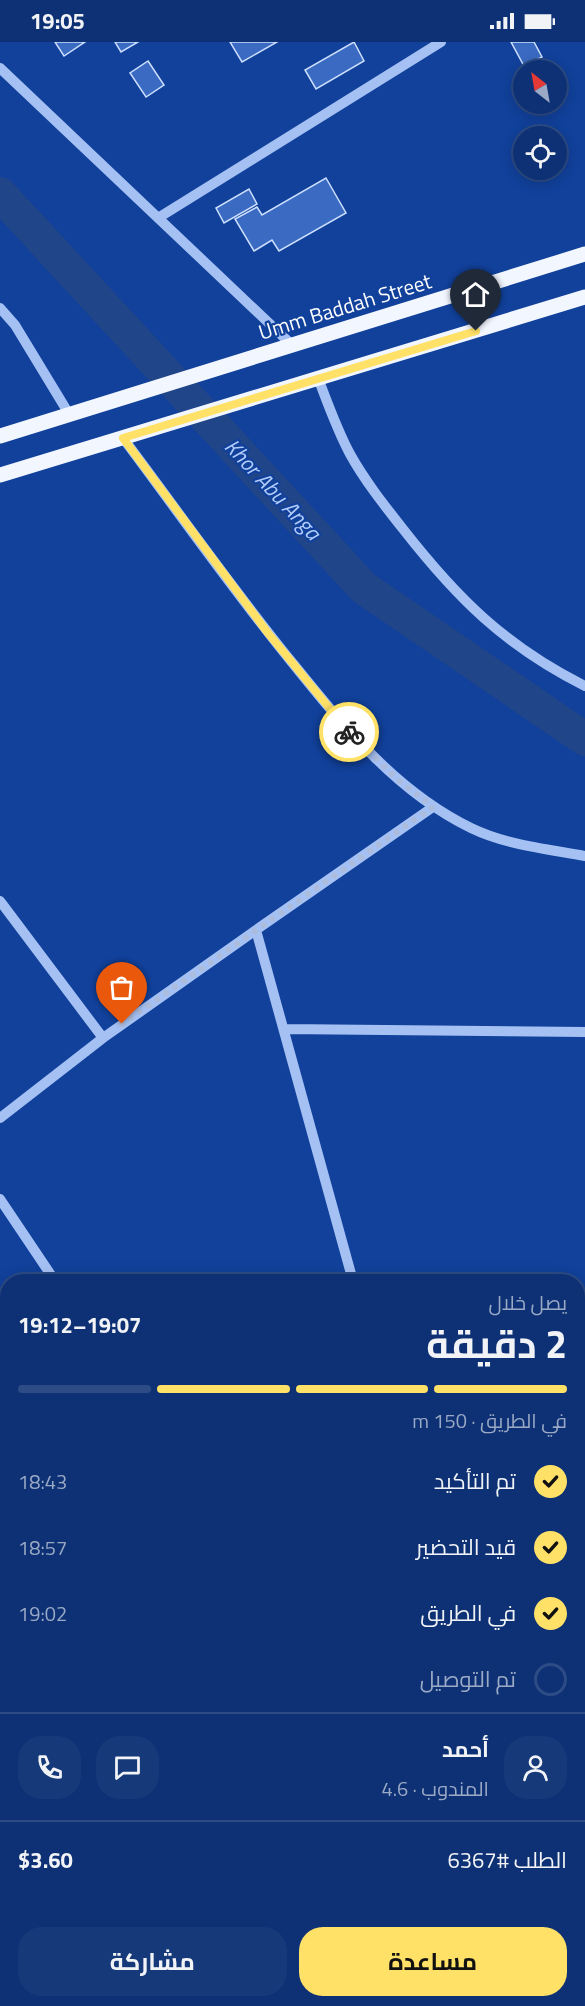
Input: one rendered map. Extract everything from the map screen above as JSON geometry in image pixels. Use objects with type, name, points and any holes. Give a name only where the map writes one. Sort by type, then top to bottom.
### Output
[{"type":"main road","name":"Umm Baddah Street","points":[[0,436],[585,254]]},
{"type":"main road","points":[[0,475],[585,297]]},
{"type":"street","points":[[159,218],[441,42]]},
{"type":"street","points":[[0,68],[292,345]]},
{"type":"street","points":[[0,308],[15,326],[69,414]]},
{"type":"street","points":[[318,378],[350,454],[374,492],[422,554],[484,620],[516,645],[585,686]]},
{"type":"street","points":[[123,438],[268,633],[353,736],[397,779],[433,807],[472,829],[503,839],[585,856]]},
{"type":"street","points":[[0,1118],[103,1038],[433,807]]},
{"type":"street","points":[[0,901],[103,1038]]},
{"type":"street","points":[[256,930],[350,1274]]},
{"type":"street","points":[[284,1029],[585,1032]]},
{"type":"street","points":[[0,1199],[51,1274]]},
{"type":"building","points":[[55,42],[85,42],[64,56]]},
{"type":"building","points":[[115,42],[138,42],[121,52]]},
{"type":"building","points":[[230,42],[277,42],[242,62]]},
{"type":"building","points":[[354,42],[364,61],[316,89],[305,70]]},
{"type":"building","points":[[511,42],[534,42],[542,57],[536,60],[521,60]]},
{"type":"building","points":[[148,61],[164,85],[146,97],[130,73]]},
{"type":"building","points":[[326,178],[346,213],[279,251],[272,240],[254,251],[235,219],[257,207],[262,215]]},
{"type":"building","points":[[249,189],[257,204],[224,223],[216,208]]},
{"type":"waterway","name":"Khor Abu Anga","points":[[0,194],[364,588],[585,739]]},
{"type":"way so far","points":[[122,1024],[433,807],[397,779],[349,732]]},
{"type":"route","points":[[349,732],[268,633],[123,438],[476,331]]}]
